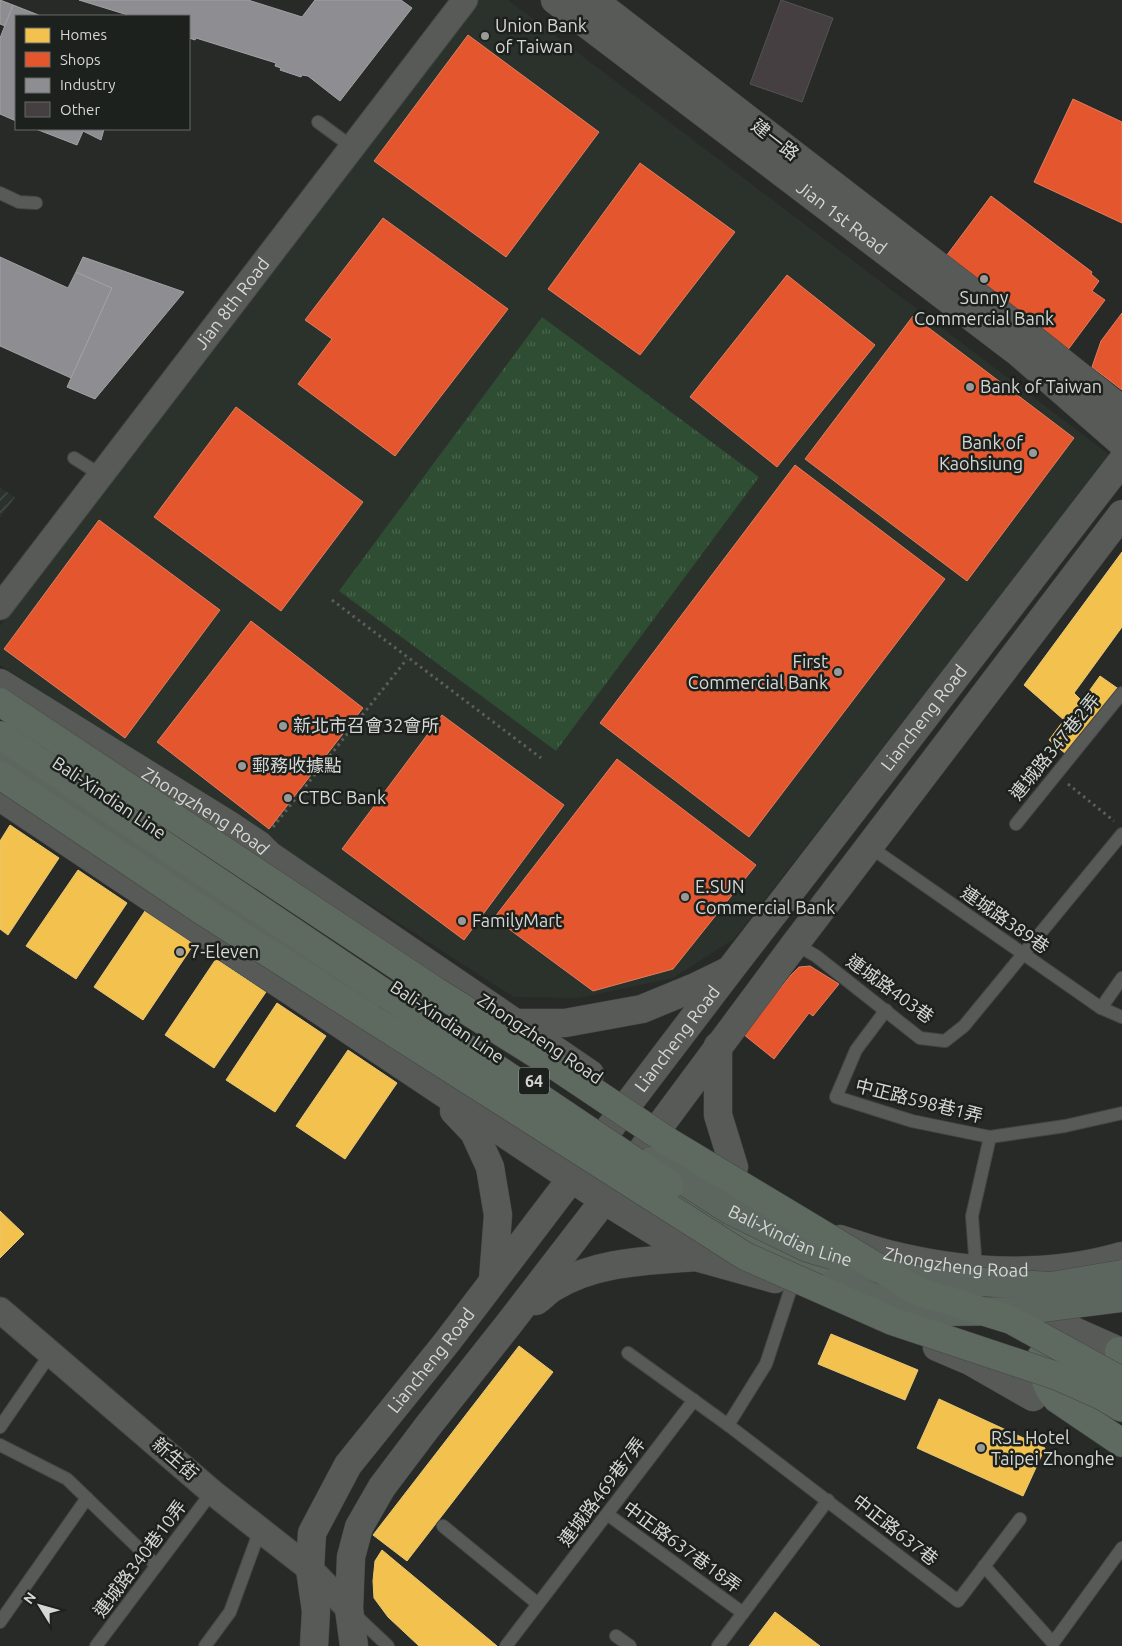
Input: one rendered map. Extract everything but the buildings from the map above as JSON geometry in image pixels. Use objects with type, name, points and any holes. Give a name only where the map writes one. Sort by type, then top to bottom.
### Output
[{"type":"highway","points":[[0,702],[434,990],[557,1067],[669,1142],[917,1291]]},
{"type":"highway","name":"Bali-Xindian Line","points":[[0,725],[473,1039],[656,1164],[731,1211],[808,1248],[910,1278],[1051,1286],[1121,1284]]},
{"type":"highway","points":[[0,734],[670,1185],[756,1236],[817,1262],[1011,1320],[1122,1381]]},
{"type":"highway","name":"Bali-Xindian Line","points":[[0,754],[136,847],[640,1182],[734,1236],[802,1268],[875,1298],[940,1312],[1018,1311],[1121,1284]]},
{"type":"highway","points":[[0,775],[201,910],[745,1256],[892,1321],[1057,1376],[1102,1396],[1122,1408]]},
{"type":"highway","points":[[670,1185],[690,1203],[743,1235],[813,1269],[892,1321]]},
{"type":"highway","points":[[1041,1357],[1045,1383],[1050,1392],[1057,1399],[1114,1438]]},
{"type":"highway","points":[[1033,1397],[1114,1438]]},
{"type":"main road","name":"Jian 1st Road","points":[[555,0],[1019,353],[1122,443]]},
{"type":"main road","name":"建一路","points":[[593,0],[1122,410]]},
{"type":"main road","name":"Liancheng Road","points":[[314,1646],[316,1612],[310,1569],[312,1533],[348,1465],[447,1342],[730,970],[1122,461]]},
{"type":"main road","name":"Liancheng Road","points":[[354,1646],[349,1609],[350,1557],[359,1527],[382,1487],[622,1177],[718,1046],[1122,514]]},
{"type":"main road","name":"Zhongzheng Road","points":[[0,683],[259,845],[269,855],[517,1023],[623,1111],[656,1132],[734,1167],[805,1221],[834,1237],[888,1254],[946,1266],[1005,1272],[1094,1264],[1122,1256]]},
{"type":"main road","points":[[0,797],[571,1179],[696,1257],[792,1285],[970,1361],[1033,1397]]},
{"type":"main road","points":[[517,1023],[565,1023],[642,1009],[730,970]]},
{"type":"main road","points":[[718,1046],[718,1115],[734,1167]]},
{"type":"main road","points":[[430,1084],[474,1132],[490,1167],[498,1214],[494,1280]]},
{"type":"main road","points":[[656,1132],[702,1174],[771,1209],[805,1221]]},
{"type":"main road","points":[[503,1134],[553,1133],[622,1177]]},
{"type":"main road","points":[[508,1325],[554,1287],[587,1272],[621,1264],[696,1257]]},
{"type":"main road","points":[[946,1266],[1047,1319],[1121,1351]]},
{"type":"main road","points":[[1041,1357],[1047,1319],[1051,1311],[1068,1292],[1080,1288],[1121,1284]]},
{"type":"main road","points":[[970,1361],[1121,1351]]},
{"type":"street","name":"Jian 8th Road","points":[[0,607],[465,0]]},
{"type":"street","name":"新生街","points":[[0,1310],[212,1492],[310,1569],[349,1609]]},
{"type":"street","points":[[1033,1397],[1122,1458]]},
{"type":"lane","points":[[318,122],[352,146]]},
{"type":"lane","points":[[0,193],[19,202],[36,204]]},
{"type":"lane","points":[[74,458],[101,475]]},
{"type":"lane","name":"連城路347巷2弄","points":[[1016,824],[1122,693]]},
{"type":"lane","points":[[1023,954],[1122,834]]},
{"type":"lane","name":"連城路389巷","points":[[870,847],[1101,1008],[1122,1017]]},
{"type":"lane","name":"連城路403巷","points":[[795,944],[816,956],[920,1038],[946,1041],[964,1026],[1023,954]]},
{"type":"lane","points":[[1101,1008],[1122,978]]},
{"type":"lane","name":"中正路598巷1弄","points":[[886,1010],[856,1050],[836,1097],[912,1121],[990,1137],[1065,1126],[1122,1113]]},
{"type":"lane","points":[[976,1269],[972,1216],[990,1137]]},
{"type":"lane","points":[[728,1425],[766,1364],[792,1285]]},
{"type":"lane","name":"中正路637巷","points":[[628,1353],[828,1500],[958,1601],[1020,1519]]},
{"type":"lane","points":[[0,1427],[51,1354]]},
{"type":"lane","name":"連城路469巷7弄","points":[[506,1646],[694,1400]]},
{"type":"lane","points":[[0,1445],[67,1479],[156,1565]]},
{"type":"lane","name":"連城路340巷10弄","points":[[96,1646],[212,1492]]},
{"type":"lane","points":[[0,1622],[87,1498]]},
{"type":"lane","name":"中正路637巷18弄","points":[[607,1514],[743,1613],[828,1500]]},
{"type":"lane","points":[[443,1526],[538,1604]]},
{"type":"lane","points":[[205,1646],[230,1612],[260,1530]]},
{"type":"lane","points":[[984,1566],[1053,1643],[1122,1548]]},
{"type":"lane","points":[[349,1609],[388,1646]]},
{"type":"lane","points":[[718,1646],[743,1613]]},
{"type":"lane","points":[[616,1636],[630,1646]]},
{"type":"path","points":[[332,600],[541,758]]},
{"type":"path","points":[[259,845],[407,659]]},
{"type":"path","points":[[1056,774],[1115,822]]},
{"type":"shaded area","points":[[476,0],[508,0],[1110,455],[734,939],[673,978],[579,998],[514,997],[0,665],[0,626]]},
{"type":"shaded area","points":[[0,488],[15,497],[0,518]]},
{"type":"green space","points":[[542,317],[759,477],[556,751],[339,591]]},
{"type":"place","name":"Union Bank of Taiwan","points":[[485,36]]},
{"type":"place","name":"Sunny Commercial Bank","points":[[984,279]]},
{"type":"place","name":"Bank of Taiwan","points":[[970,387]]},
{"type":"place","name":"Bank of Kaohsiung","points":[[1033,453]]},
{"type":"place","name":"First Commercial Bank","points":[[838,672]]},
{"type":"place","name":"新北市召會32會所","points":[[283,726]]},
{"type":"place","name":"郵務收據點","points":[[242,766]]},
{"type":"place","name":"CTBC Bank","points":[[288,798]]},
{"type":"place","name":"E.SUN Commercial Bank","points":[[685,897]]},
{"type":"place","name":"FamilyMart","points":[[462,921]]},
{"type":"place","name":"7-Eleven","points":[[180,952]]},
{"type":"place","name":"RSL Hotel Taipei Zhonghe","points":[[981,1448]]}]
